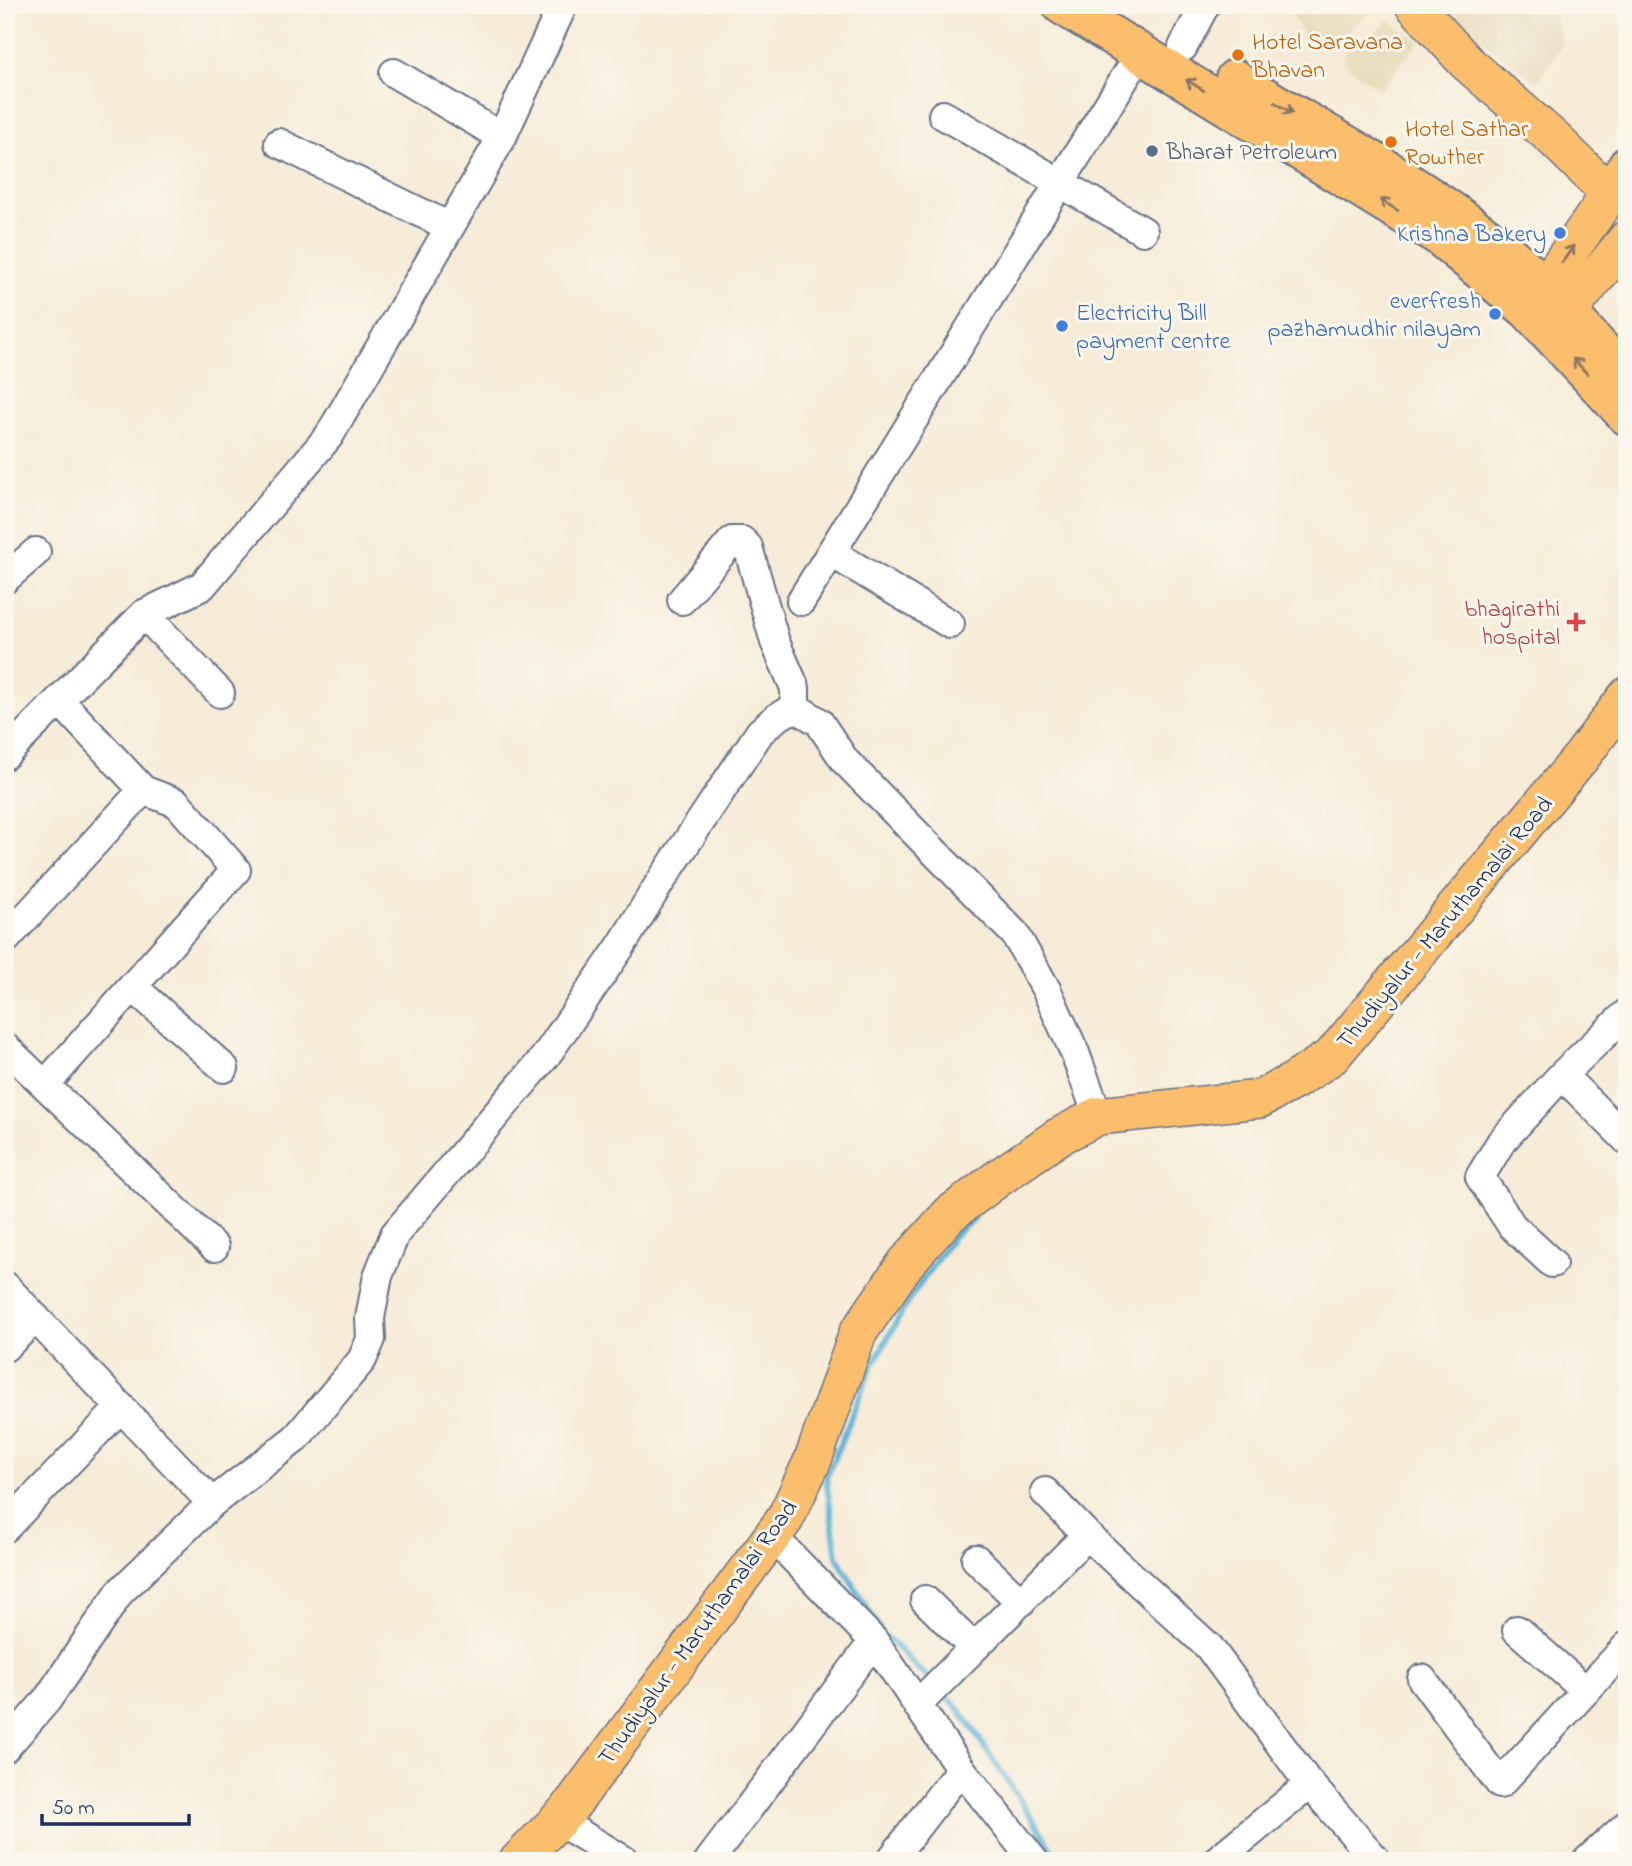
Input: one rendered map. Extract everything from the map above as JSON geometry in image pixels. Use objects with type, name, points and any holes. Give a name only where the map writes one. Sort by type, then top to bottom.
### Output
[{"type":"highway","points":[[1062,5],[1439,236],[1548,311],[1627,375]]},
{"type":"highway","points":[[1113,5],[1386,170],[1466,222],[1520,264],[1548,311],[1627,416]]},
{"type":"main road","points":[[1414,5],[1466,62],[1553,139],[1618,180],[1548,311]]},
{"type":"main road","points":[[1548,311],[1627,239]]},
{"type":"main road","name":"Thudiyalur - Maruthamalai Road","points":[[518,1861],[568,1810],[785,1518],[813,1460],[858,1333],[906,1263],[950,1214],[1058,1137],[1098,1116],[1260,1098],[1294,1081],[1332,1056],[1624,707]]},
{"type":"street","points":[[5,755],[145,614],[202,586],[329,436],[502,137],[564,5]]},
{"type":"street","points":[[1184,47],[1205,5]]},
{"type":"street","points":[[802,601],[1141,52]]},
{"type":"street","points":[[394,74],[502,137]]},
{"type":"street","points":[[943,115],[1143,230]]},
{"type":"street","points":[[279,143],[450,227]]},
{"type":"street","points":[[682,600],[732,541],[742,541],[748,547],[775,642],[795,688],[795,707]]},
{"type":"street","points":[[5,579],[36,552]]},
{"type":"street","points":[[832,553],[950,624]]},
{"type":"street","points":[[145,614],[220,694]]},
{"type":"street","points":[[45,1085],[236,870],[177,803],[143,790],[59,700]]},
{"type":"street","points":[[795,707],[819,722],[845,761],[1015,934],[1046,989],[1075,1054],[1098,1116]]},
{"type":"street","points":[[5,1748],[47,1700],[120,1592],[212,1503],[296,1438],[362,1360],[371,1339],[370,1318],[378,1276],[395,1234],[545,1057],[621,946],[760,732],[795,707]]},
{"type":"street","points":[[5,940],[143,790]]},
{"type":"street","points":[[133,987],[224,1068]]},
{"type":"street","points":[[1552,1263],[1512,1226],[1480,1177],[1501,1142],[1562,1075],[1627,1013]]},
{"type":"street","points":[[5,1047],[214,1247]]},
{"type":"street","points":[[1562,1075],[1627,1140]]},
{"type":"street","points":[[5,1286],[212,1503]]},
{"type":"street","points":[[5,1347],[36,1318]]},
{"type":"street","points":[[5,1528],[121,1407]]},
{"type":"street","points":[[1045,1492],[1087,1535],[1209,1647],[1310,1784],[1377,1861]]},
{"type":"street","points":[[930,1692],[1087,1535]]},
{"type":"street","points":[[772,1536],[874,1641],[930,1692],[961,1769],[1034,1861]]},
{"type":"street","points":[[976,1559],[1021,1602]]},
{"type":"street","points":[[925,1600],[974,1648]]},
{"type":"street","points":[[1517,1630],[1585,1690]]},
{"type":"street","points":[[709,1861],[874,1641]]},
{"type":"street","points":[[1422,1679],[1500,1784],[1627,1646]]},
{"type":"street","points":[[890,1861],[961,1769]]},
{"type":"street","points":[[1216,1861],[1310,1784]]},
{"type":"street","points":[[557,1820],[625,1861]]},
{"type":"street","points":[[1587,1861],[1627,1825]]},
{"type":"shaded area","points":[[1286,5],[1379,5],[1330,45],[1304,35]]},
{"type":"shaded area","points":[[1443,5],[1550,5],[1562,44],[1537,83],[1463,27]]},
{"type":"shaded area","points":[[1389,20],[1420,42],[1379,90],[1343,63],[1344,51],[1374,33]]},
{"type":"waterway","points":[[880,1630],[837,1557],[826,1478],[872,1366],[907,1303],[953,1236],[974,1219]]},
{"type":"waterway","points":[[887,1638],[932,1682]]},
{"type":"waterway","points":[[942,1692],[960,1710],[1042,1833],[1057,1861]]},
{"type":"place","name":"Hotel Saravana Bhavan","points":[[1238,55]]},
{"type":"place","name":"Hotel Sathar Rowther","points":[[1391,142]]},
{"type":"place","name":"Bharat Petroleum","points":[[1152,151]]},
{"type":"place","name":"Krishna Bakery","points":[[1560,233]]},
{"type":"place","name":"everfresh pazhamudhir nilayam","points":[[1495,314]]},
{"type":"place","name":"Electricity Bill payment centre","points":[[1062,326]]},
{"type":"place","name":"bhagirathi hospital","points":[[1576,622]]}]
